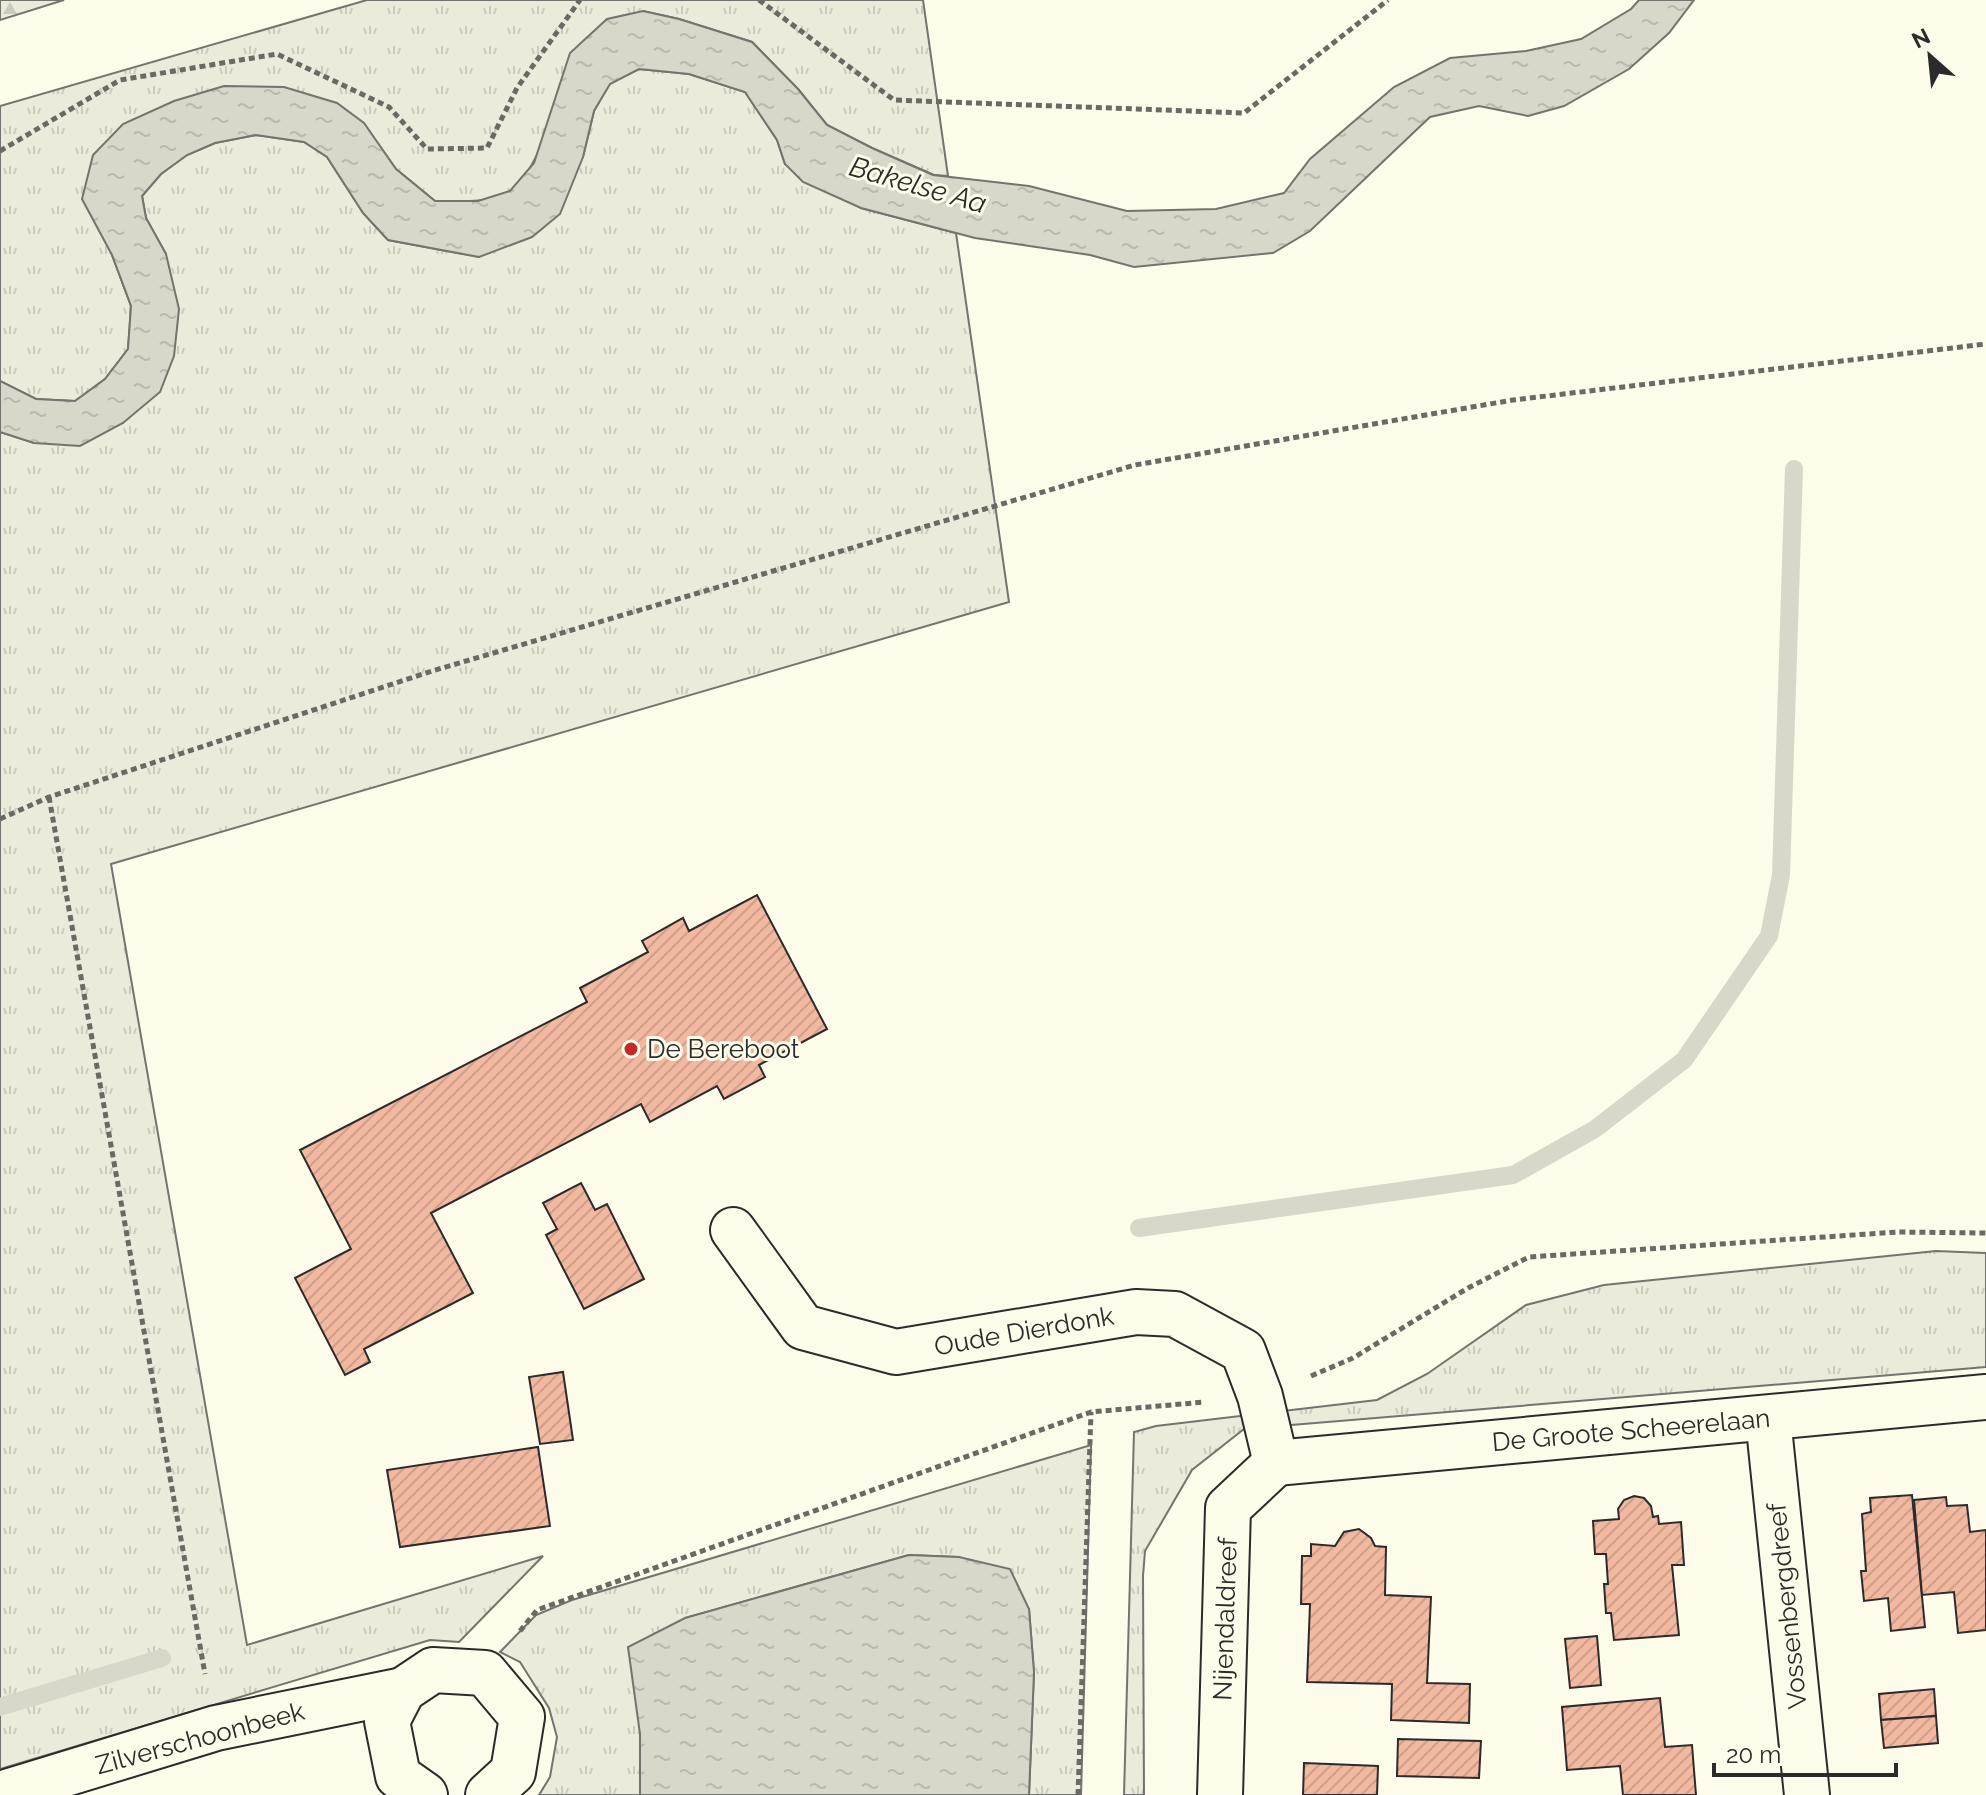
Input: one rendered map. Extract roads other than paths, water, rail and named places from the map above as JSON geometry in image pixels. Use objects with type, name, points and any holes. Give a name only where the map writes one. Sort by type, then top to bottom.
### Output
[{"type":"street","name":"Oude Dierdonk","points":[[733,1230],[803,1327],[896,1352],[1136,1312],[1175,1314],[1243,1351],[1260,1396],[1276,1463]]},
{"type":"street","name":"De Groote Scheerelaan","points":[[1276,1463],[1986,1397]]},
{"type":"street","name":"Vossenbergdreef","points":[[1768,1418],[1807,1795]]},
{"type":"street","name":"Nijendaldreef","points":[[1220,1795],[1228,1508],[1276,1463]]},
{"type":"street","name":"Zilverschoonbeek","points":[[0,1794],[216,1728],[403,1690],[433,1670],[485,1673],[522,1717],[513,1772],[488,1795]]},
{"type":"street","points":[[403,1690],[387,1721],[398,1776],[425,1795]]},
{"type":"water","name":"Bakelse Aa","points":[[1639,0],[1694,0],[1669,33],[1629,69],[1564,106],[1528,116],[1479,106],[1430,117],[1310,231],[1273,253],[1134,267],[1090,255],[975,238],[861,208],[803,182],[785,164],[777,140],[745,92],[689,74],[639,69],[610,84],[594,111],[583,157],[560,214],[532,237],[479,257],[388,240],[363,213],[327,157],[304,142],[256,135],[215,143],[187,155],[161,174],[142,196],[146,218],[166,254],[179,309],[174,356],[160,392],[123,423],[80,446],[34,443],[0,432],[0,381],[36,399],[75,401],[105,379],[128,349],[131,306],[112,255],[82,199],[93,155],[123,124],[174,101],[224,86],[284,87],[337,103],[364,123],[396,169],[435,201],[478,201],[510,191],[534,163],[570,53],[607,19],[643,11],[752,42],[798,89],[827,125],[933,175],[1029,186],[1127,211],[1216,209],[1284,193],[1310,159],[1394,87],[1450,58],[1526,51],[1581,39],[1631,9]]},
{"type":"water","points":[[909,1555],[959,1557],[1010,1569],[1029,1609],[1034,1672],[1029,1795],[640,1795],[640,1734],[628,1647],[685,1618]]},
{"type":"waterway","points":[[1139,1228],[1513,1175],[1595,1129],[1684,1060],[1769,936],[1781,875],[1794,469]]},
{"type":"waterway","points":[[0,1707],[162,1658]]},
{"type":"place","name":"De Bereboot","points":[[631,1049]]}]
